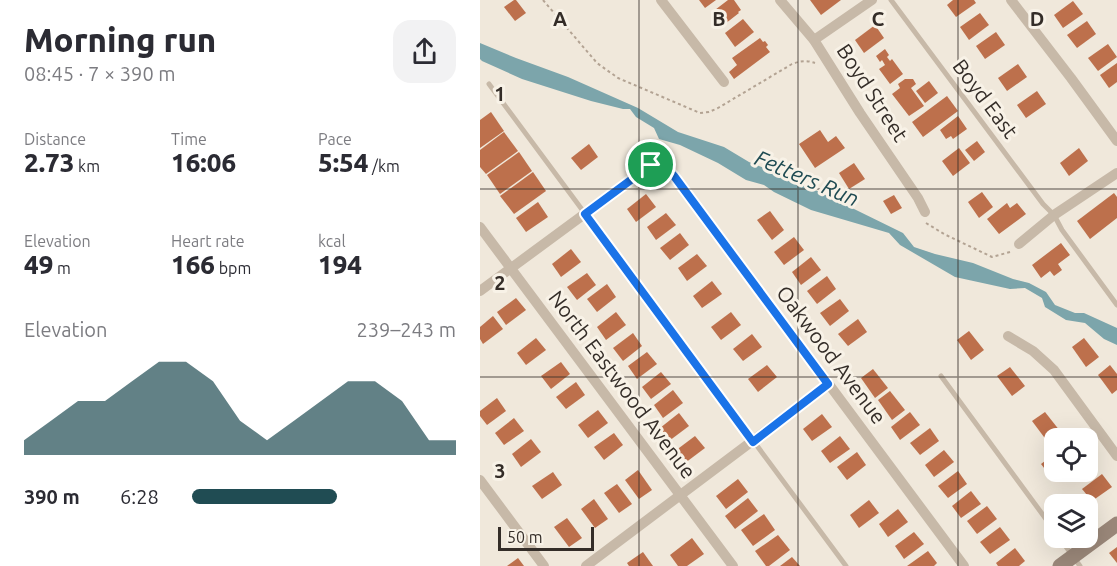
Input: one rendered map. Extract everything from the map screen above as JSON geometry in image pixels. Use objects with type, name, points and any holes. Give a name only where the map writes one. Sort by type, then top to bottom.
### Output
[{"type":"street","points":[[661,0],[724,82]]},
{"type":"street","name":"Boyd Street","points":[[780,0],[814,40],[918,198],[925,217]]},
{"type":"street","points":[[814,40],[872,0]]},
{"type":"street","points":[[1011,0],[1117,141]]},
{"type":"street","name":"Oakwood Avenue","points":[[585,214],[651,165],[667,168],[964,566]]},
{"type":"street","points":[[1019,244],[1054,215],[1117,173]]},
{"type":"street","points":[[480,291],[585,214]]},
{"type":"street","name":"North Eastwood Avenue","points":[[480,227],[733,566]]},
{"type":"street","points":[[1008,336],[1033,351],[1054,370],[1117,456]]},
{"type":"street","points":[[586,566],[828,384]]},
{"type":"street","points":[[480,480],[544,566]]},
{"type":"street","points":[[1060,566],[1077,561],[1117,524]]},
{"type":"lane","name":"Boyd East","points":[[891,0],[1043,204],[1054,215],[1117,305]]},
{"type":"lane","points":[[489,84],[846,566]]},
{"type":"lane","points":[[941,376],[1044,516]]},
{"type":"lane","points":[[1067,548],[1077,561]]},
{"type":"path","points":[[543,0],[597,63],[618,78],[700,113],[718,108],[792,64],[799,61],[814,63]]},
{"type":"path","points":[[925,217],[944,234],[992,256],[1012,251],[1018,248],[1019,244]]},
{"type":"water","points":[[480,43],[568,77],[638,108],[678,132],[724,147],[749,162],[799,182],[903,233],[914,247],[973,263],[1029,283],[1046,292],[1055,305],[1075,313],[1084,313],[1117,328],[1117,345],[1104,339],[1085,323],[1066,320],[1045,307],[1042,298],[1025,288],[1010,289],[955,277],[900,245],[889,233],[811,210],[764,185],[746,180],[718,163],[680,145],[659,139],[654,128],[636,117],[630,109],[591,101],[522,79],[482,61]]},
{"type":"building","points":[[514,0],[526,13],[515,21],[504,7]]},
{"type":"building","points":[[699,0],[716,0],[705,8]]},
{"type":"building","points":[[728,0],[734,0],[741,10],[721,27],[711,13]]},
{"type":"building","points":[[810,0],[841,0],[821,15]]},
{"type":"building","points":[[953,0],[974,0],[976,3],[956,17],[947,5]]},
{"type":"building","points":[[1073,1],[1083,14],[1063,28],[1054,15]]},
{"type":"building","points":[[980,13],[989,25],[969,40],[960,27]]},
{"type":"building","points":[[743,19],[754,32],[735,47],[725,33]]},
{"type":"building","points":[[1087,21],[1096,34],[1077,48],[1067,35]]},
{"type":"building","points":[[875,25],[884,38],[864,53],[855,40]]},
{"type":"building","points":[[996,32],[1005,45],[985,59],[976,46]]},
{"type":"building","points":[[760,38],[768,45],[766,47],[770,52],[734,79],[729,72],[737,65],[732,58]]},
{"type":"building","points":[[1108,44],[1117,57],[1098,71],[1088,58]]},
{"type":"building","points":[[885,49],[889,55],[887,57],[890,61],[892,59],[903,74],[890,84],[879,69],[885,65],[876,56]]},
{"type":"building","points":[[1117,63],[1117,82],[1109,88],[1100,75]]},
{"type":"building","points":[[1018,64],[1027,77],[1007,91],[998,78]]},
{"type":"building","points":[[905,79],[913,79],[916,84],[911,88],[924,106],[909,116],[892,94],[900,88],[898,84]]},
{"type":"building","points":[[929,81],[938,93],[925,103],[916,91]]},
{"type":"building","points":[[1037,91],[1046,104],[1026,118],[1017,105]]},
{"type":"building","points":[[947,96],[958,111],[923,137],[912,122]]},
{"type":"building","points":[[491,112],[504,131],[480,148],[480,120]]},
{"type":"building","points":[[958,116],[967,129],[953,139],[951,136],[946,139],[940,130]]},
{"type":"building","points":[[820,130],[828,142],[836,136],[845,148],[815,168],[799,144]]},
{"type":"building","points":[[504,132],[518,151],[486,174],[480,167],[480,150]]},
{"type":"building","points":[[977,141],[985,152],[974,161],[965,150]]},
{"type":"building","points":[[589,144],[598,157],[581,170],[571,158]]},
{"type":"building","points":[[959,148],[970,163],[953,176],[942,161]]},
{"type":"building","points":[[1079,148],[1088,161],[1069,176],[1060,163]]},
{"type":"building","points":[[519,152],[532,171],[500,194],[487,175]]},
{"type":"building","points":[[854,163],[865,179],[849,189],[839,173]]},
{"type":"building","points":[[533,172],[546,191],[514,214],[500,196]]},
{"type":"building","points":[[982,192],[993,207],[979,218],[968,202]]},
{"type":"building","points":[[1114,193],[1117,197],[1117,218],[1090,239],[1077,221]]},
{"type":"building","points":[[646,194],[656,207],[636,222],[627,209]]},
{"type":"building","points":[[894,195],[902,208],[891,214],[883,201]]},
{"type":"building","points":[[538,202],[548,217],[526,232],[516,218]]},
{"type":"building","points":[[1007,203],[1010,208],[1017,203],[1026,214],[999,234],[987,219]]},
{"type":"building","points":[[770,211],[784,230],[772,240],[757,220]]},
{"type":"building","points":[[666,213],[676,225],[656,240],[647,227]]},
{"type":"building","points":[[680,233],[689,245],[670,260],[660,248]]},
{"type":"building","points":[[794,237],[804,250],[784,265],[774,252]]},
{"type":"building","points":[[1061,243],[1070,255],[1058,264],[1062,270],[1054,276],[1050,271],[1041,278],[1032,265]]},
{"type":"building","points":[[571,249],[581,262],[561,277],[552,264]]},
{"type":"building","points":[[697,254],[707,266],[687,281],[678,268]]},
{"type":"building","points":[[811,257],[821,270],[801,285],[792,272]]},
{"type":"building","points":[[587,273],[596,285],[577,300],[567,287]]},
{"type":"building","points":[[827,276],[836,289],[817,304],[807,291]]},
{"type":"building","points":[[712,281],[722,294],[702,308],[693,296]]},
{"type":"building","points":[[607,284],[616,297],[597,312],[587,299]]},
{"type":"building","points":[[516,298],[526,310],[506,325],[497,312]]},
{"type":"building","points":[[840,299],[849,311],[830,326],[820,313]]},
{"type":"building","points":[[616,312],[626,325],[606,340],[597,327]]},
{"type":"building","points":[[731,312],[741,325],[721,340],[711,327]]},
{"type":"building","points":[[493,316],[503,329],[483,344],[480,339],[480,327]]},
{"type":"building","points":[[858,319],[867,332],[848,346],[838,334]]},
{"type":"building","points":[[969,331],[984,350],[971,360],[957,340]]},
{"type":"building","points":[[633,333],[642,346],[623,361],[613,348]]},
{"type":"building","points":[[752,334],[762,347],[743,361],[733,349]]},
{"type":"building","points":[[536,338],[546,350],[526,365],[517,353]]},
{"type":"building","points":[[1084,338],[1099,357],[1086,367],[1072,347]]},
{"type":"building","points":[[647,352],[657,364],[637,379],[628,366]]},
{"type":"building","points":[[561,362],[570,374],[551,389],[541,376]]},
{"type":"building","points":[[767,365],[777,377],[758,392],[748,379]]},
{"type":"building","points":[[1110,365],[1117,374],[1117,390],[1112,394],[1098,375]]},
{"type":"building","points":[[1010,367],[1025,386],[1012,396],[997,376]]},
{"type":"building","points":[[873,369],[888,388],[875,398],[861,378]]},
{"type":"building","points":[[661,372],[671,384],[651,399],[642,387]]},
{"type":"building","points":[[576,382],[585,395],[566,409],[556,397]]},
{"type":"building","points":[[673,390],[683,403],[663,418],[654,405]]},
{"type":"building","points":[[890,391],[905,410],[892,420],[878,400]]},
{"type":"building","points":[[497,398],[506,411],[487,425],[480,416],[480,411]]},
{"type":"building","points":[[598,410],[608,423],[588,438],[578,425]]},
{"type":"building","points":[[910,412],[920,425],[900,440],[891,427]]},
{"type":"building","points":[[1045,412],[1058,428],[1044,428],[1044,437],[1032,421]]},
{"type":"building","points":[[679,413],[689,426],[669,441],[660,428]]},
{"type":"building","points":[[822,414],[832,427],[812,441],[803,429]]},
{"type":"building","points":[[514,418],[524,431],[504,445],[495,433]]},
{"type":"building","points":[[930,428],[939,441],[920,455],[910,443]]},
{"type":"building","points":[[614,433],[623,445],[604,460],[594,447]]},
{"type":"building","points":[[695,436],[705,448],[685,463],[675,451]]},
{"type":"building","points":[[840,436],[850,449],[830,463],[821,451]]},
{"type":"building","points":[[531,439],[541,452],[521,467],[512,454]]},
{"type":"building","points":[[944,450],[954,462],[934,477],[925,465]]},
{"type":"building","points":[[857,452],[866,465],[847,480],[837,467]]},
{"type":"building","points":[[638,470],[652,490],[639,499],[625,480]]},
{"type":"building","points":[[958,471],[967,484],[948,498],[938,486]]},
{"type":"building","points":[[553,472],[562,485],[542,499],[532,486]]},
{"type":"building","points":[[1102,474],[1112,487],[1098,497],[1098,494],[1086,494],[1082,489],[1091,482],[1098,482],[1098,477]]},
{"type":"building","points":[[738,479],[748,492],[726,509],[716,496]]},
{"type":"building","points":[[617,484],[632,504],[619,513],[604,493]]},
{"type":"building","points":[[971,491],[981,504],[961,518],[952,506]]},
{"type":"building","points":[[748,498],[758,511],[735,529],[725,516]]},
{"type":"building","points":[[594,499],[608,519],[595,528],[581,509]]},
{"type":"building","points":[[869,500],[879,513],[859,528],[850,515]]},
{"type":"building","points":[[987,506],[997,519],[977,534],[967,521]]},
{"type":"building","points":[[898,509],[908,522],[888,537],[879,524]]},
{"type":"building","points":[[764,514],[775,530],[753,546],[741,530]]},
{"type":"building","points":[[567,518],[582,538],[569,547],[554,527]]},
{"type":"building","points":[[1000,527],[1010,540],[990,554],[980,542]]},
{"type":"building","points":[[914,532],[924,544],[904,559],[895,546]]},
{"type":"building","points":[[778,535],[790,550],[766,566],[755,551]]},
{"type":"building","points":[[692,538],[704,554],[687,566],[678,566],[670,555]]},
{"type":"building","points":[[1117,547],[1117,563],[1109,553]]},
{"type":"building","points":[[1015,548],[1025,561],[1019,566],[998,566],[996,563]]},
{"type":"building","points":[[928,551],[937,563],[934,566],[907,566]]},
{"type":"building","points":[[643,552],[653,566],[629,566],[627,563]]},
{"type":"building","points":[[792,557],[800,566],[780,566]]},
{"type":"building","points":[[518,558],[524,566],[507,566]]},
{"type":"route","points":[[651,165],[667,168],[674,176],[828,384],[753,442],[585,214],[651,165]]},
{"type":"water label","name":"Fetters Run","points":[[807,178]]}]
